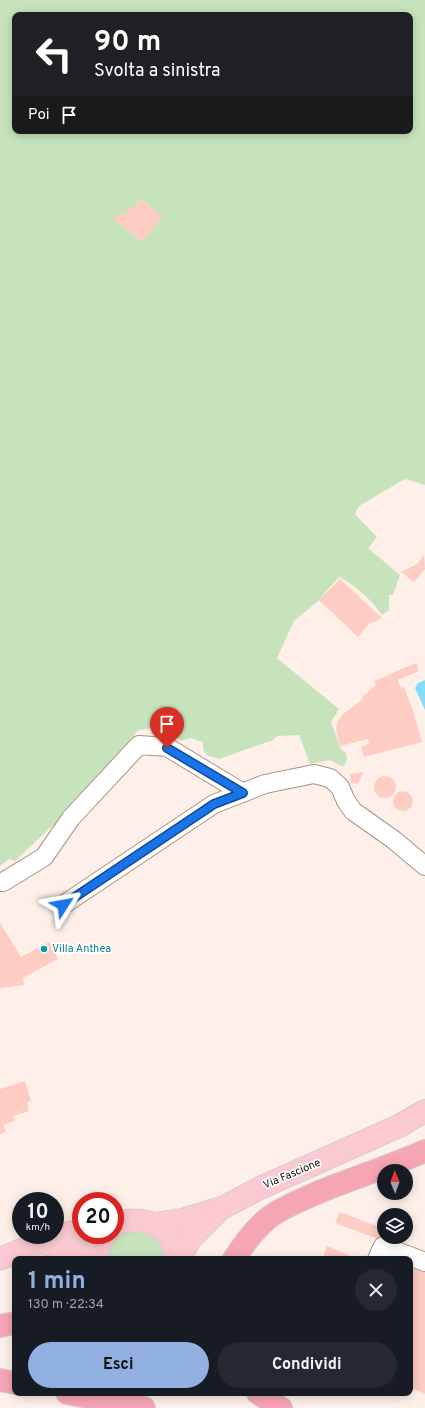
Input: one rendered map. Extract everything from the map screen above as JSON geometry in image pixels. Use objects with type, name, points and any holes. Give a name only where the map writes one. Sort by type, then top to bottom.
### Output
[{"type":"highway","points":[[236,1256],[242,1246],[267,1219],[284,1208],[339,1184],[425,1151]]},
{"type":"highway","points":[[0,1326],[12,1324]]},
{"type":"highway","points":[[0,1380],[12,1382]]},
{"type":"highway","points":[[82,1396],[144,1408]]},
{"type":"highway","points":[[263,1396],[281,1408]]},
{"type":"main road","name":"Via Fascione","points":[[155,1224],[182,1220],[222,1208],[260,1188],[399,1126],[425,1111]]},
{"type":"main road","points":[[181,1256],[190,1239],[222,1208]]},
{"type":"main road","points":[[124,1223],[135,1220],[155,1224],[165,1232],[172,1242],[174,1256]]},
{"type":"main road","points":[[0,1259],[33,1244]]},
{"type":"main road","points":[[48,1244],[70,1248],[88,1256]]},
{"type":"main road","points":[[96,1256],[100,1244]]},
{"type":"lane","points":[[3,882],[44,857],[71,818],[138,745],[167,748],[243,793]]},
{"type":"lane","points":[[63,905],[214,804],[265,784],[314,774],[330,778],[340,787],[346,801],[353,811],[394,840],[425,866]]},
{"type":"lane","points":[[378,1256],[383,1246],[409,1256]]},
{"type":"lane","points":[[413,1257],[425,1262]]},
{"type":"green space","points":[[0,0],[425,0],[425,485],[405,479],[359,506],[355,514],[377,537],[368,548],[400,575],[393,595],[389,595],[389,610],[382,615],[363,593],[339,577],[317,602],[294,621],[277,658],[339,709],[331,722],[341,749],[346,753],[347,760],[343,767],[330,760],[310,764],[299,735],[277,736],[273,740],[219,759],[206,755],[203,749],[203,742],[190,738],[181,741],[162,728],[138,730],[124,748],[72,802],[66,813],[15,861],[9,859],[0,866]]},
{"type":"green space","points":[[145,1229],[161,1241],[164,1256],[105,1256],[111,1244],[124,1244],[124,1232]]},
{"type":"water","points":[[425,680],[425,710],[415,688],[418,683]]},
{"type":"building","points":[[141,199],[163,216],[142,242],[113,219],[117,214],[123,216],[130,208],[133,210]]},
{"type":"building","points":[[424,555],[425,569],[414,582],[401,572],[417,564]]},
{"type":"building","points":[[340,579],[382,618],[369,624],[358,637],[319,600]]},
{"type":"building","points":[[416,663],[419,671],[398,680],[401,688],[404,687],[422,742],[364,757],[361,747],[369,744],[368,739],[340,746],[336,730],[337,724],[342,715],[363,699],[362,697],[376,685],[374,681]]},
{"type":"building","points":[[364,772],[358,784],[351,783],[350,774]]},
{"type":"building","points":[[385,776],[389,777],[395,783],[395,791],[389,797],[385,798],[381,797],[375,791],[374,787],[375,783],[381,777]]},
{"type":"building","points":[[403,791],[410,794],[413,801],[410,808],[403,811],[396,808],[393,801],[396,794]]},
{"type":"building","name":"Villa Anthea","points":[[0,923],[21,957],[49,942],[58,959],[23,978],[24,985],[0,988]]},
{"type":"building","points":[[25,1081],[31,1101],[27,1102],[29,1111],[13,1116],[15,1121],[3,1125],[6,1132],[0,1134],[0,1089]]},
{"type":"building","points":[[340,1212],[377,1226],[377,1239],[335,1223]]},
{"type":"building","points":[[327,1246],[351,1256],[323,1256]]},
{"type":"building","points":[[413,1263],[425,1269],[425,1394],[413,1388]]},
{"type":"place","name":"Villa Anthea","points":[[44,949]]},
{"type":"route","points":[[63,905],[214,804],[243,793],[167,748]]}]
